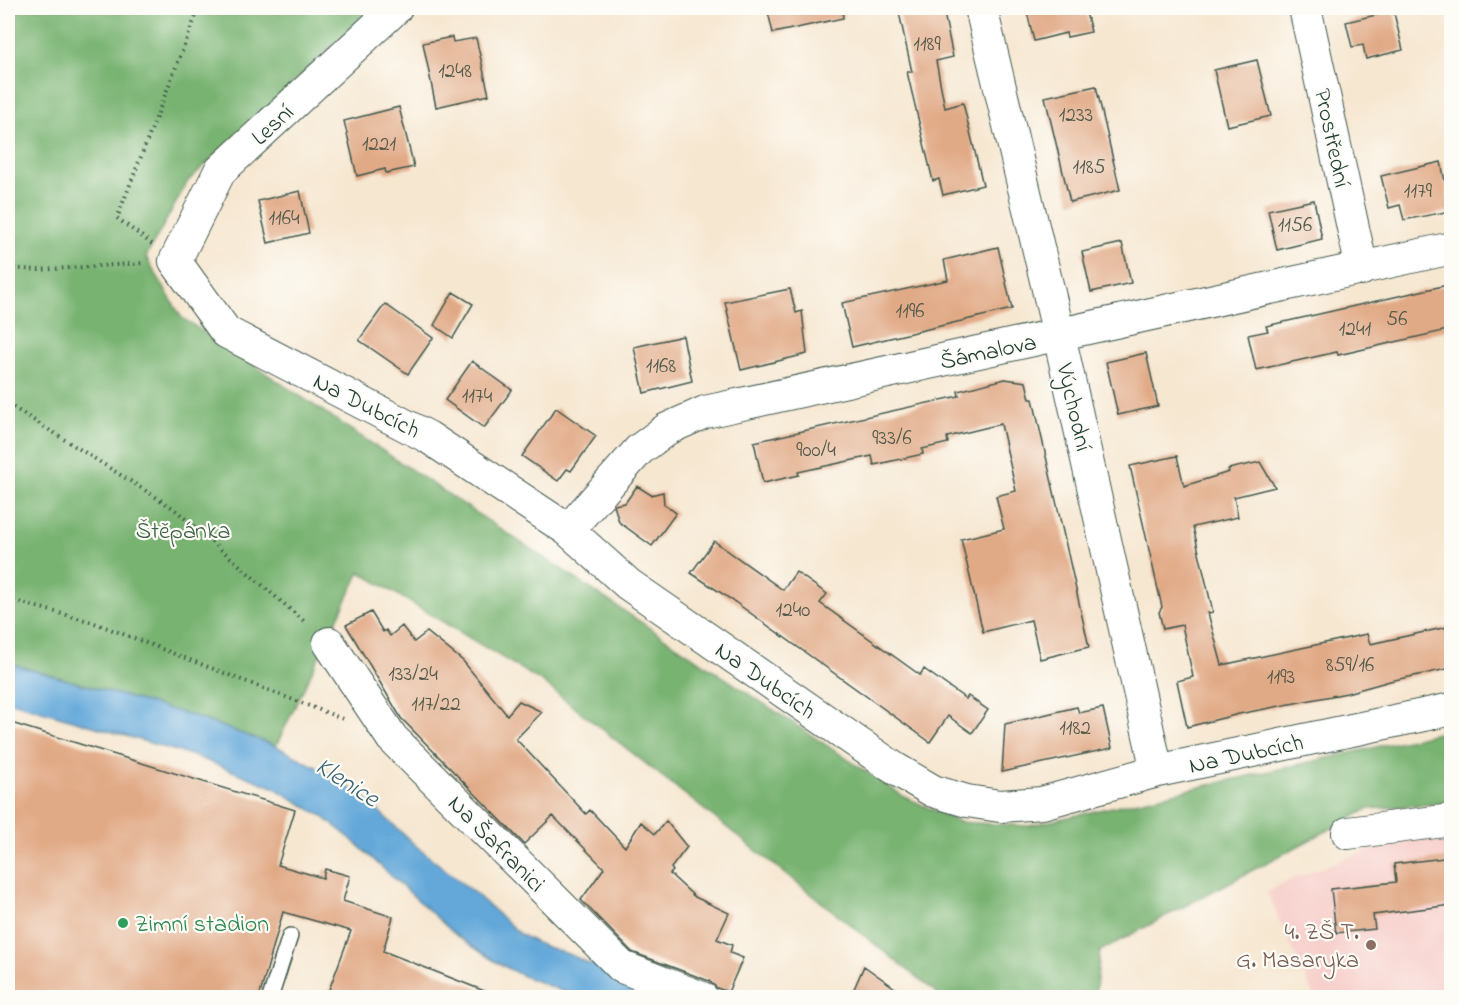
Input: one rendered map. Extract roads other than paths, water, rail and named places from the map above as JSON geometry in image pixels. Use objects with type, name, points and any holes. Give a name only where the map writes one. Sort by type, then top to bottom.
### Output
[{"type":"street","name":"Lesní","points":[[175,261],[220,171],[396,8]]},
{"type":"street","name":"Východní","points":[[981,8],[1059,335],[1157,771]]},
{"type":"street","name":"Prostřední","points":[[1305,8],[1362,269]]},
{"type":"street","name":"Šámalova","points":[[568,531],[639,450],[667,429],[705,412],[1452,248]]},
{"type":"street","name":"Na Dubcích","points":[[175,261],[226,332],[428,437],[568,531],[628,584],[894,768],[933,790],[967,801],[1000,806],[1042,803],[1157,771],[1452,709]]},
{"type":"street","name":"Na Šafranici","points":[[329,643],[392,738],[622,967],[702,998]]},
{"type":"street","points":[[1348,832],[1452,820]]},
{"type":"lane","points":[[270,998],[290,936]]},
{"type":"water","points":[[8,663],[190,715],[276,746],[335,777],[370,803],[416,846],[478,896],[521,935],[541,945],[680,997],[577,997],[521,975],[458,937],[351,839],[322,816],[273,787],[197,757],[8,701]]},
{"type":"place","name":"Zimní stadion","points":[[123,923]]},
{"type":"place","name":"4. ZŠ T. G. Masaryka","points":[[1371,945]]},
{"type":"park label","name":"Štěpánka","points":[[183,530]]},
{"type":"water label","name":"Klenice","points":[[348,781]]}]
